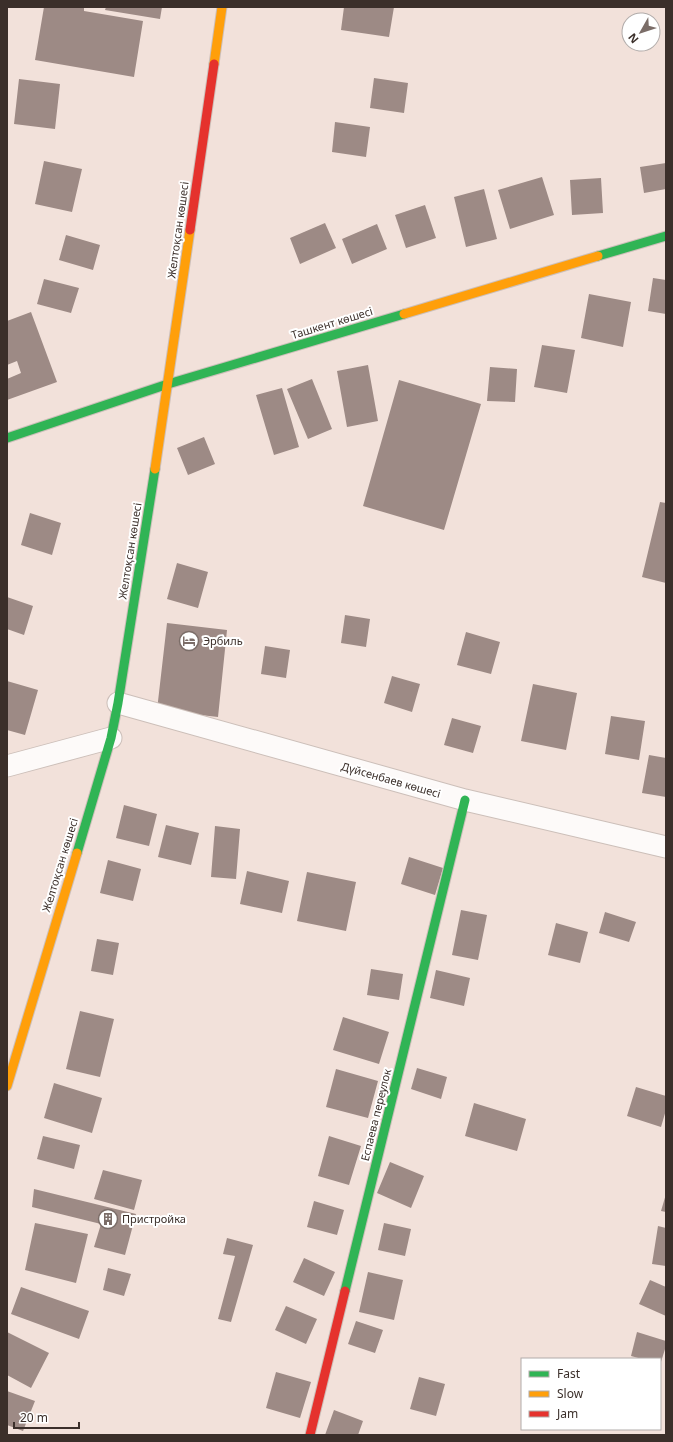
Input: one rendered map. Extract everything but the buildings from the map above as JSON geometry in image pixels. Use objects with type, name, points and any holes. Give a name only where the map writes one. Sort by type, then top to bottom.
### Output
[{"type":"street","name":"Желтоқсан көшесі","points":[[7,1086],[111,738],[118,703],[168,384],[222,7]]},
{"type":"street","name":"Ташкент көшесі","points":[[7,438],[168,384],[666,236]]},
{"type":"street","name":"Дүйсенбаев көшесі","points":[[118,703],[465,800],[666,847]]},
{"type":"street","points":[[7,766],[111,738]]},
{"type":"street","name":"Еспаева переулок","points":[[310,1435],[465,800]]},
{"type":"traffic: fast","points":[[598,256],[666,236]]},
{"type":"traffic: fast","points":[[7,438],[168,384],[404,314]]},
{"type":"traffic: fast","points":[[77,853],[111,738],[118,703],[155,469]]},
{"type":"traffic: fast","points":[[345,1291],[465,800]]},
{"type":"traffic: slow","points":[[214,64],[222,7]]},
{"type":"traffic: slow","points":[[155,469],[190,230]]},
{"type":"traffic: slow","points":[[404,314],[598,256]]},
{"type":"traffic: slow","points":[[7,1086],[77,853]]},
{"type":"traffic: jam","points":[[190,230],[214,64]]},
{"type":"traffic: jam","points":[[310,1435],[345,1291]]},
{"type":"place","name":"Эрбиль","points":[[189,641]]},
{"type":"place","name":"Пристройка","points":[[108,1219]]}]
